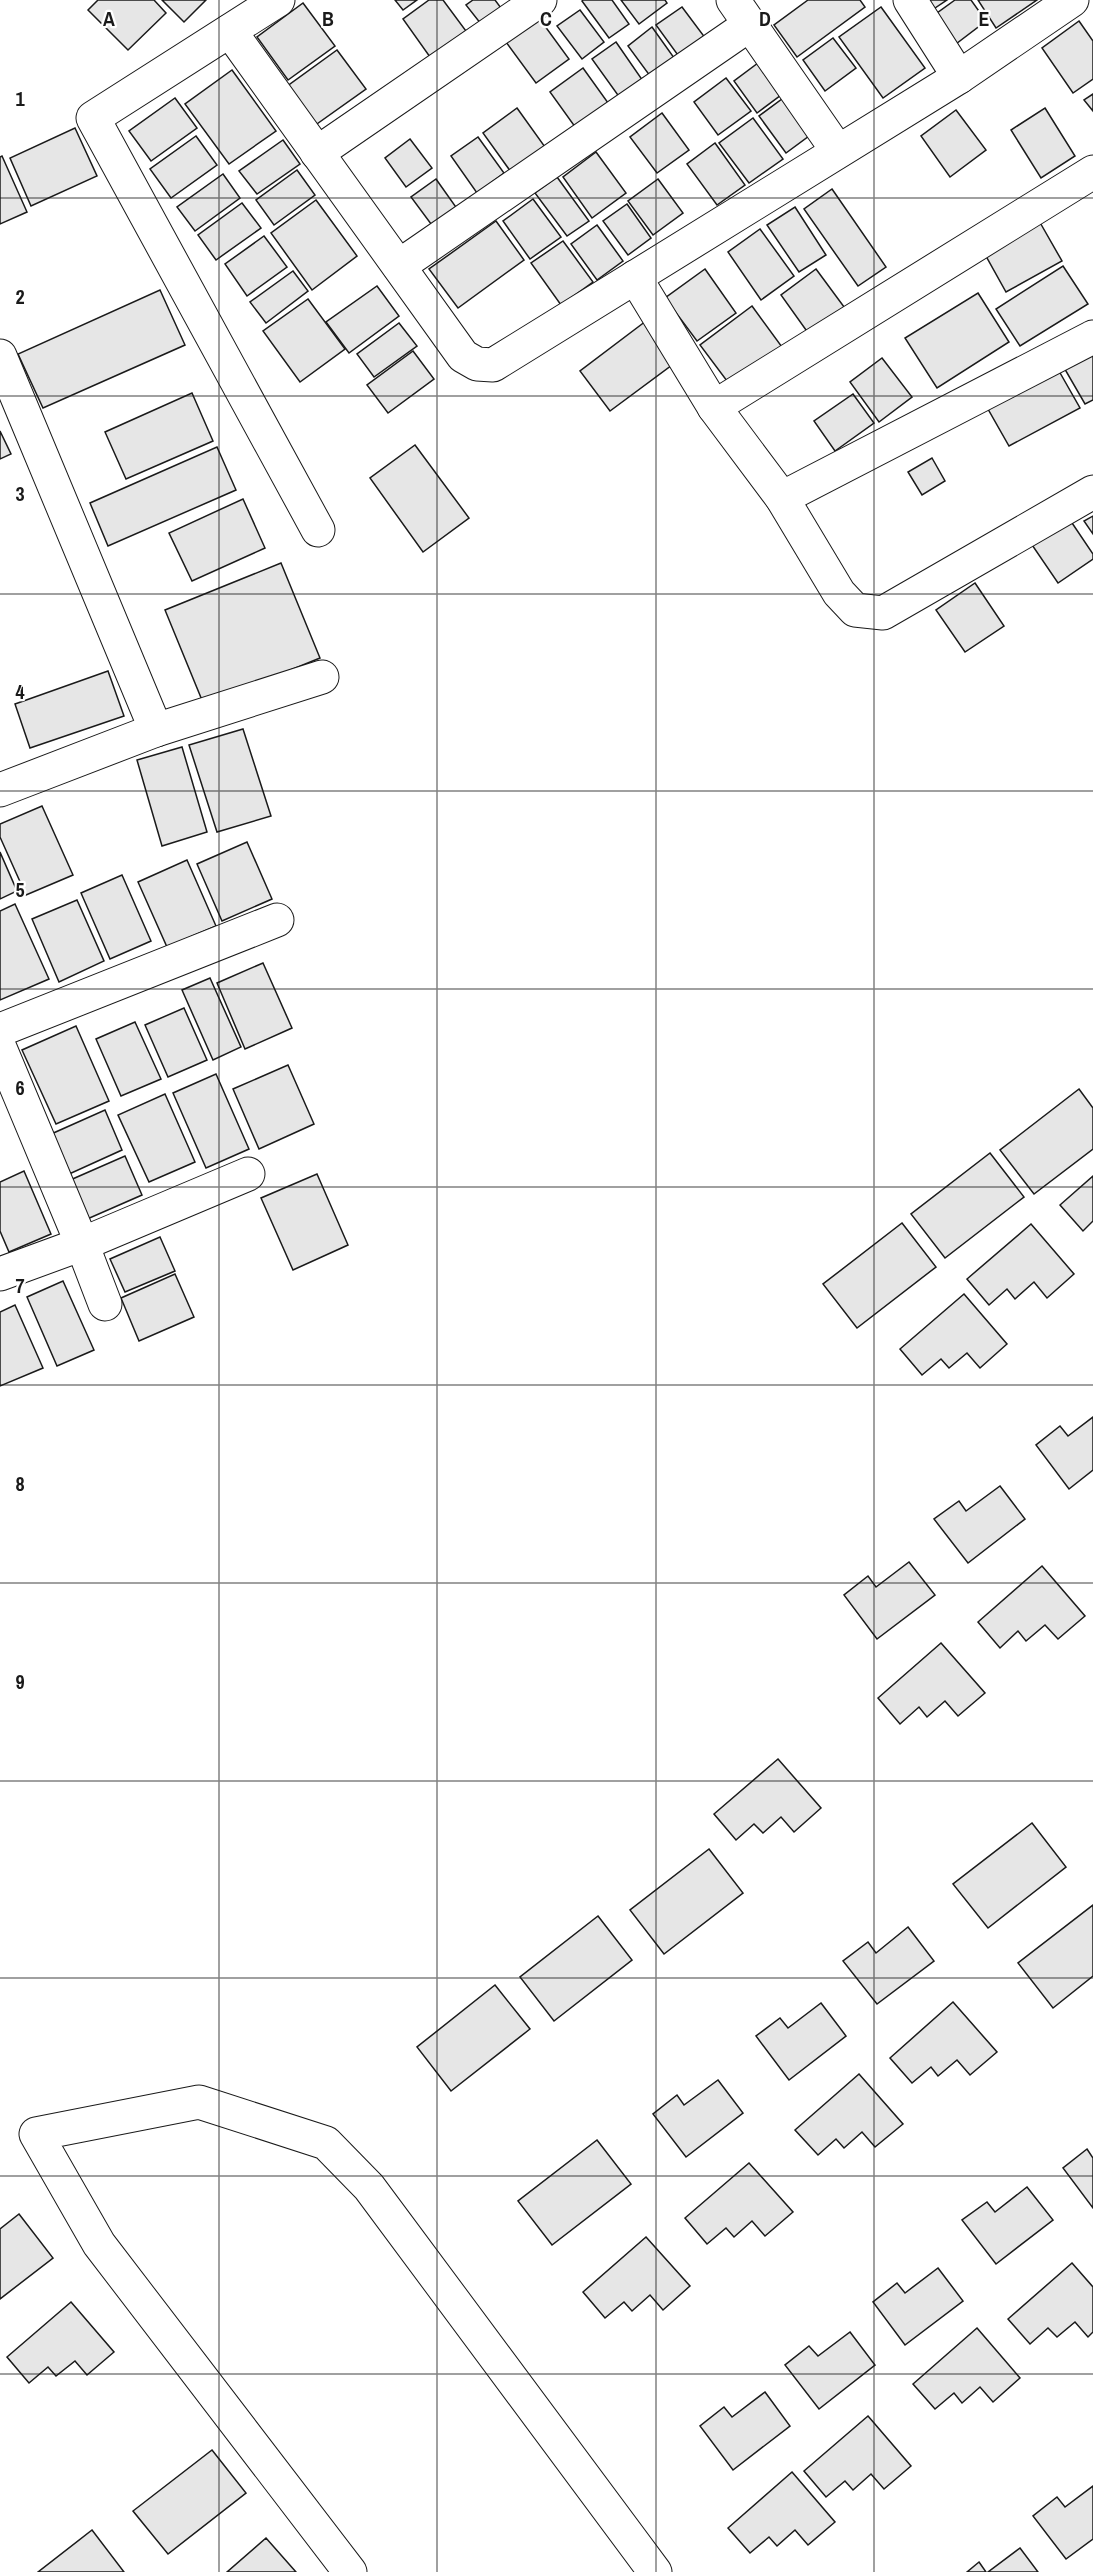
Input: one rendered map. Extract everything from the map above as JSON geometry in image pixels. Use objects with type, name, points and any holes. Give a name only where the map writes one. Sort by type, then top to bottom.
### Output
[{"type":"street","points":[[278,0],[93,118],[318,530]]},
{"type":"street","points":[[317,153],[540,0]]},
{"type":"street","points":[[910,0],[959,77]]},
{"type":"street","points":[[230,30],[464,356],[477,364],[493,365],[837,150],[959,77],[1072,0]]},
{"type":"street","points":[[399,266],[741,13],[837,150]]},
{"type":"street","points":[[714,407],[1093,172]]},
{"type":"street","points":[[634,277],[714,407],[782,498],[839,593],[855,610],[883,613],[1093,492]]},
{"type":"street","points":[[782,498],[1093,337]]},
{"type":"street","points":[[0,356],[156,730]]},
{"type":"street","points":[[0,790],[156,730],[322,677]]},
{"type":"street","points":[[0,1030],[277,920]]},
{"type":"street","points":[[0,1048],[105,1304]]},
{"type":"street","points":[[0,1274],[82,1244],[248,1173]]},
{"type":"street","points":[[350,2572],[99,2244],[36,2134],[199,2102],[326,2143],[369,2187],[655,2572]]},
{"type":"building","points":[[98,0],[154,0],[166,13],[128,50],[88,10]]},
{"type":"building","points":[[162,0],[206,0],[184,22]]},
{"type":"building","points":[[395,0],[417,0],[403,10]]},
{"type":"building","points":[[429,0],[443,0],[466,31],[430,57],[403,19]]},
{"type":"building","points":[[473,0],[495,0],[501,8],[481,24],[466,5]]},
{"type":"building","points":[[583,0],[612,0],[629,24],[609,38]]},
{"type":"building","points":[[621,0],[665,0],[667,3],[639,24]]},
{"type":"building","points":[[808,0],[860,0],[865,7],[797,57],[774,25]]},
{"type":"building","points":[[926,0],[947,0],[932,10]]},
{"type":"building","points":[[955,0],[971,0],[986,21],[948,50],[926,21]]},
{"type":"building","points":[[978,0],[1037,0],[996,28]]},
{"type":"building","points":[[303,3],[335,46],[288,80],[257,37]]},
{"type":"building","points":[[682,7],[706,39],[680,58],[656,25]]},
{"type":"building","points":[[881,7],[925,68],[883,98],[839,37]]},
{"type":"building","points":[[580,10],[604,42],[582,59],[557,26]]},
{"type":"building","points":[[539,18],[569,59],[536,83],[506,42]]},
{"type":"building","points":[[1079,21],[1093,41],[1093,79],[1073,93],[1042,48]]},
{"type":"building","points":[[652,27],[677,62],[653,80],[628,46]]},
{"type":"building","points":[[833,38],[856,68],[825,91],[803,60]]},
{"type":"building","points":[[616,42],[643,81],[620,98],[592,59]]},
{"type":"building","points":[[337,50],[366,89],[314,126],[286,87]]},
{"type":"building","points":[[762,60],[785,92],[757,113],[734,81]]},
{"type":"building","points":[[583,68],[611,107],[578,131],[550,92]]},
{"type":"building","points":[[232,70],[276,131],[229,164],[185,104]]},
{"type":"building","points":[[726,78],[751,111],[718,135],[694,102]]},
{"type":"building","points":[[1093,94],[1093,111],[1084,100]]},
{"type":"building","points":[[786,96],[813,133],[786,153],[759,116]]},
{"type":"building","points":[[175,98],[197,128],[151,161],[129,131]]},
{"type":"building","points":[[517,108],[545,147],[511,172],[483,133]]},
{"type":"building","points":[[1045,108],[1075,156],[1041,178],[1011,130]]},
{"type":"building","points":[[956,110],[986,150],[950,177],[921,136]]},
{"type":"building","points":[[662,113],[689,150],[657,173],[630,137]]},
{"type":"building","points":[[753,118],[783,159],[749,183],[719,143]]},
{"type":"building","points":[[75,128],[97,176],[31,206],[10,158]]},
{"type":"building","points":[[196,136],[217,165],[171,198],[150,169]]},
{"type":"building","points":[[478,137],[504,173],[477,193],[451,156]]},
{"type":"building","points":[[410,139],[432,168],[406,187],[385,158]]},
{"type":"building","points":[[283,140],[300,164],[257,194],[239,171]]},
{"type":"building","points":[[715,143],[745,185],[717,205],[687,164]]},
{"type":"building","points":[[596,152],[626,193],[592,218],[563,177]]},
{"type":"building","points":[[2,156],[27,212],[0,224],[0,157]]},
{"type":"building","points":[[297,170],[315,195],[274,225],[256,200]]},
{"type":"building","points":[[223,174],[240,198],[195,231],[177,207]]},
{"type":"building","points":[[557,177],[589,221],[567,236],[535,193]]},
{"type":"building","points":[[436,179],[458,210],[434,228],[411,197]]},
{"type":"building","points":[[658,179],[683,213],[653,235],[628,201]]},
{"type":"building","points":[[832,189],[886,267],[858,286],[804,209]]},
{"type":"building","points":[[533,199],[561,237],[530,259],[503,221]]},
{"type":"building","points":[[316,200],[357,256],[312,290],[271,233]]},
{"type":"building","points":[[242,203],[261,228],[216,260],[198,235]]},
{"type":"building","points":[[627,204],[651,238],[628,255],[603,221]]},
{"type":"building","points":[[795,207],[826,255],[799,272],[767,225]]},
{"type":"building","points":[[1038,219],[1062,261],[1006,292],[982,249]]},
{"type":"building","points":[[496,221],[524,260],[458,308],[429,269]]},
{"type":"building","points":[[597,225],[623,261],[597,280],[571,244]]},
{"type":"building","points":[[760,229],[794,276],[761,300],[728,252]]},
{"type":"building","points":[[264,236],[287,267],[247,296],[225,264]]},
{"type":"building","points":[[563,241],[593,282],[561,305],[531,263]]},
{"type":"building","points":[[1063,266],[1088,304],[1020,346],[996,309]]},
{"type":"building","points":[[705,269],[736,313],[697,341],[665,298]]},
{"type":"building","points":[[816,269],[850,315],[811,337],[781,295]]},
{"type":"building","points":[[293,271],[308,291],[266,323],[250,302]]},
{"type":"building","points":[[377,286],[399,316],[349,353],[326,322]]},
{"type":"building","points":[[160,290],[185,345],[43,408],[18,354]]},
{"type":"building","points":[[978,293],[1009,342],[937,388],[905,338]]},
{"type":"building","points":[[308,299],[345,349],[300,382],[263,331]]},
{"type":"building","points":[[752,306],[782,347],[730,385],[700,345]]},
{"type":"building","points":[[646,321],[676,362],[610,411],[580,371]]},
{"type":"building","points":[[399,323],[417,346],[374,377],[357,354]]},
{"type":"building","points":[[1093,340],[1093,400],[1085,404],[1059,359]]},
{"type":"building","points":[[413,351],[434,379],[388,413],[367,385]]},
{"type":"building","points":[[882,358],[912,397],[879,422],[850,382]]},
{"type":"building","points":[[1055,364],[1080,408],[1009,446],[984,402]]},
{"type":"building","points":[[192,393],[213,441],[126,479],[105,432]]},
{"type":"building","points":[[853,394],[874,423],[835,451],[814,421]]},
{"type":"building","points":[[0,431],[11,454],[0,459]]},
{"type":"building","points":[[415,445],[469,518],[423,552],[370,478]]},
{"type":"building","points":[[217,447],[236,490],[108,546],[90,503]]},
{"type":"building","points":[[932,458],[945,481],[922,495],[908,472]]},
{"type":"building","points":[[243,499],[265,548],[192,581],[169,533]]},
{"type":"building","points":[[1066,514],[1093,554],[1093,559],[1058,583],[1028,539]]},
{"type":"building","points":[[1093,516],[1093,534],[1084,521]]},
{"type":"building","points":[[281,563],[320,658],[204,705],[165,610]]},
{"type":"building","points":[[975,583],[1004,626],[965,652],[936,610]]},
{"type":"building","points":[[108,671],[124,716],[30,748],[15,704]]},
{"type":"building","points":[[243,729],[271,816],[217,832],[189,745]]},
{"type":"building","points":[[182,747],[207,832],[162,846],[137,760]]},
{"type":"building","points":[[42,806],[73,875],[26,895],[0,837],[0,824]]},
{"type":"building","points":[[247,842],[272,899],[222,921],[197,864]]},
{"type":"building","points":[[0,852],[17,891],[0,899]]},
{"type":"building","points":[[187,860],[216,926],[167,947],[138,882]]},
{"type":"building","points":[[122,875],[151,941],[110,959],[81,893]]},
{"type":"building","points":[[77,900],[104,961],[59,982],[32,919]]},
{"type":"building","points":[[15,904],[49,979],[0,1000],[0,911]]},
{"type":"building","points":[[263,963],[292,1028],[245,1049],[217,983]]},
{"type":"building","points":[[210,978],[241,1047],[213,1060],[182,990]]},
{"type":"building","points":[[184,1008],[207,1060],[168,1077],[145,1025]]},
{"type":"building","points":[[135,1022],[161,1079],[121,1096],[96,1039]]},
{"type":"building","points":[[76,1026],[109,1101],[56,1124],[22,1050]]},
{"type":"building","points":[[288,1065],[314,1124],[259,1149],[233,1089]]},
{"type":"building","points":[[216,1074],[249,1149],[206,1168],[173,1093]]},
{"type":"building","points":[[1079,1089],[1093,1108],[1093,1149],[1034,1194],[1000,1150]]},
{"type":"building","points":[[165,1094],[195,1162],[149,1182],[118,1115]]},
{"type":"building","points":[[105,1110],[122,1150],[67,1175],[49,1135]]},
{"type":"building","points":[[990,1153],[1024,1197],[945,1258],[911,1214]]},
{"type":"building","points":[[125,1156],[142,1195],[85,1220],[68,1181]]},
{"type":"building","points":[[24,1171],[51,1234],[9,1252],[0,1231],[0,1182]]},
{"type":"building","points":[[317,1174],[348,1245],[293,1270],[261,1198]]},
{"type":"building","points":[[1093,1176],[1093,1221],[1083,1231],[1060,1205]]},
{"type":"building","points":[[902,1223],[936,1267],[857,1328],[823,1284]]},
{"type":"building","points":[[1031,1224],[1074,1274],[1047,1298],[1034,1282],[1015,1299],[1007,1289],[989,1305],[967,1279]]},
{"type":"building","points":[[160,1237],[175,1271],[125,1292],[110,1259]]},
{"type":"building","points":[[175,1274],[194,1317],[139,1341],[121,1298]]},
{"type":"building","points":[[63,1281],[94,1350],[57,1366],[27,1297]]},
{"type":"building","points":[[964,1294],[1007,1344],[980,1368],[967,1353],[949,1368],[941,1359],[922,1375],[900,1349]]},
{"type":"building","points":[[15,1305],[43,1368],[0,1386],[0,1312]]},
{"type":"building","points":[[1093,1417],[1093,1470],[1069,1489],[1036,1445],[1060,1426],[1068,1436]]},
{"type":"building","points":[[1000,1486],[1025,1519],[968,1563],[934,1519],[959,1501],[966,1511]]},
{"type":"building","points":[[909,1562],[935,1595],[877,1639],[844,1595],[868,1576],[876,1587]]},
{"type":"building","points":[[1042,1566],[1085,1616],[1058,1639],[1045,1625],[1026,1641],[1018,1631],[1000,1648],[978,1622]]},
{"type":"building","points":[[941,1643],[985,1693],[958,1716],[945,1701],[927,1717],[919,1707],[900,1724],[878,1698]]},
{"type":"building","points":[[778,1759],[821,1808],[794,1832],[781,1817],[763,1833],[754,1824],[736,1840],[714,1814]]},
{"type":"building","points":[[1032,1823],[1066,1867],[988,1928],[953,1884]]},
{"type":"building","points":[[709,1849],[743,1893],[664,1954],[630,1910]]},
{"type":"building","points":[[1093,1905],[1093,1976],[1053,2008],[1018,1963]]},
{"type":"building","points":[[598,1916],[632,1960],[554,2021],[520,1977]]},
{"type":"building","points":[[908,1927],[934,1961],[877,2004],[843,1961],[868,1942],[876,1953]]},
{"type":"building","points":[[495,1985],[530,2029],[451,2091],[417,2047]]},
{"type":"building","points":[[953,2002],[997,2052],[970,2075],[957,2060],[938,2076],[931,2067],[912,2083],[890,2058]]},
{"type":"building","points":[[821,2003],[846,2036],[789,2080],[756,2036],[780,2018],[788,2028]]},
{"type":"building","points":[[859,2074],[903,2124],[875,2147],[862,2132],[844,2148],[836,2139],[818,2155],[795,2130]]},
{"type":"building","points":[[718,2080],[743,2113],[686,2157],[653,2114],[677,2095],[684,2105]]},
{"type":"building","points":[[597,2140],[631,2184],[552,2245],[518,2201]]},
{"type":"building","points":[[1087,2149],[1093,2158],[1093,2208],[1063,2168]]},
{"type":"building","points":[[749,2163],[793,2212],[765,2236],[752,2221],[734,2237],[726,2228],[707,2244],[685,2218]]},
{"type":"building","points":[[1027,2187],[1053,2220],[996,2264],[962,2220],[987,2202],[995,2212]]},
{"type":"building","points":[[19,2214],[53,2258],[0,2299],[0,2229]]},
{"type":"building","points":[[646,2237],[690,2286],[663,2310],[650,2295],[632,2311],[624,2302],[605,2318],[583,2292]]},
{"type":"building","points":[[1072,2263],[1093,2287],[1093,2332],[1088,2337],[1075,2322],[1057,2337],[1048,2328],[1030,2344],[1008,2319]]},
{"type":"building","points":[[938,2268],[963,2301],[905,2345],[873,2302],[897,2283],[905,2293]]},
{"type":"building","points":[[71,2302],[114,2352],[87,2375],[75,2361],[56,2376],[48,2367],[29,2383],[7,2357]]},
{"type":"building","points":[[977,2328],[1020,2378],[993,2402],[980,2387],[962,2403],[954,2393],[935,2409],[913,2384]]},
{"type":"building","points":[[850,2332],[875,2365],[819,2409],[785,2365],[809,2346],[818,2356]]},
{"type":"building","points":[[765,2392],[790,2426],[733,2470],[700,2426],[724,2407],[732,2417]]},
{"type":"building","points":[[868,2416],[911,2466],[884,2489],[871,2474],[853,2490],[845,2481],[826,2497],[804,2471]]},
{"type":"building","points":[[212,2450],[246,2493],[168,2554],[133,2511]]},
{"type":"building","points":[[792,2472],[835,2522],[808,2545],[795,2530],[777,2546],[769,2537],[750,2553],[728,2528]]},
{"type":"building","points":[[1093,2486],[1093,2539],[1066,2559],[1033,2516],[1057,2497],[1065,2507]]},
{"type":"building","points":[[92,2530],[124,2572],[38,2572]]},
{"type":"building","points":[[266,2538],[296,2572],[227,2572]]},
{"type":"building","points":[[1020,2548],[1038,2572],[988,2572]]},
{"type":"building","points":[[979,2562],[986,2572],[967,2572]]}]
